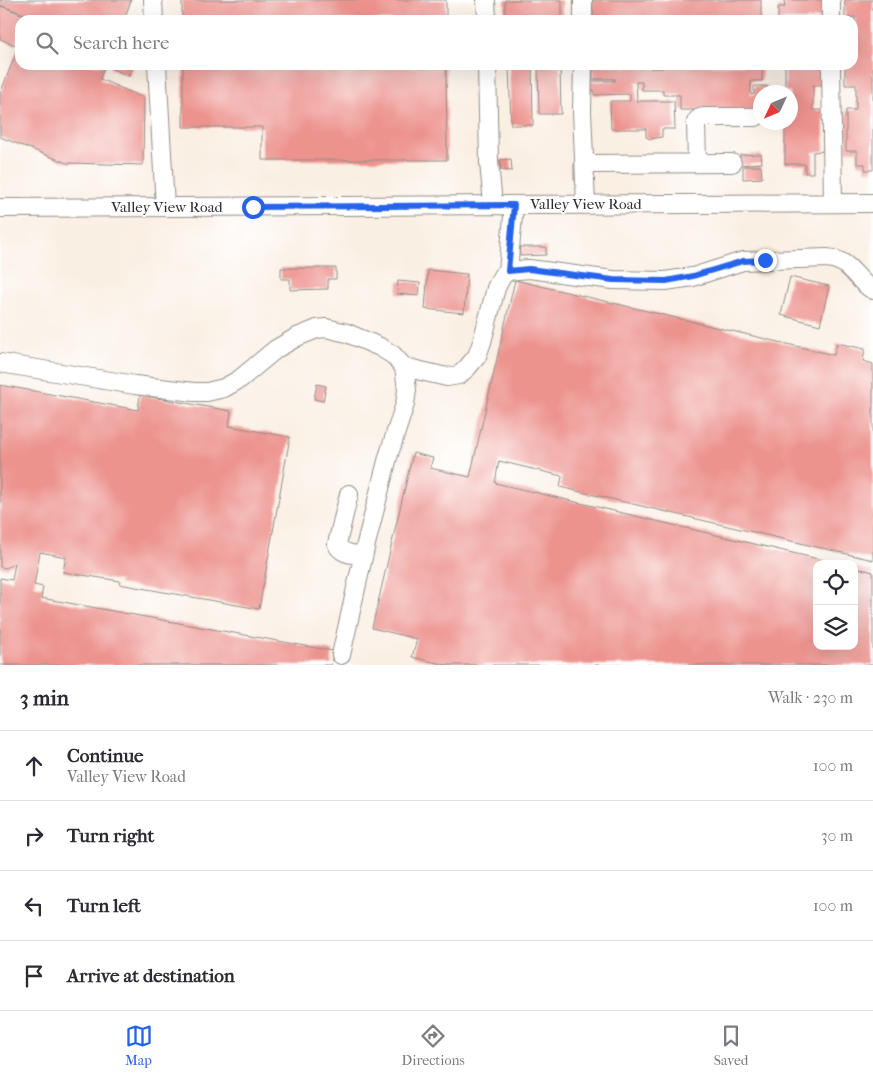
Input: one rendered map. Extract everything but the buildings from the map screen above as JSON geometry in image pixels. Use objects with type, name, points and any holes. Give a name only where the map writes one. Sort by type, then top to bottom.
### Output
[{"type":"street","points":[[153,0],[154,15]]},
{"type":"street","points":[[486,0],[486,15]]},
{"type":"street","points":[[583,0],[583,15]]},
{"type":"street","points":[[831,0],[831,15]]},
{"type":"street","points":[[156,70],[165,207]]},
{"type":"street","points":[[487,70],[489,162],[493,205]]},
{"type":"street","points":[[583,70],[582,110],[586,205]]},
{"type":"street","points":[[831,70],[832,203]]},
{"type":"street","points":[[696,163],[696,122],[698,119],[706,116],[753,117]]},
{"type":"street","points":[[585,164],[732,163]]},
{"type":"street","name":"Valley View Road","points":[[0,208],[873,203]]},
{"type":"street","points":[[508,271],[514,205]]},
{"type":"street","points":[[0,363],[135,386],[206,392],[224,388],[240,379],[276,349],[297,336],[326,328],[347,333],[380,347],[393,355],[404,366],[447,377],[459,375],[468,368],[476,356],[482,342],[496,288],[502,276],[508,271],[529,269],[613,280],[666,281],[693,276],[743,261],[828,258],[842,261],[873,290]]},
{"type":"street","points":[[340,656],[388,457],[405,404],[404,366]]},
{"type":"street","points":[[349,494],[337,544],[338,548],[342,551],[363,556]]},
{"type":"route","points":[[253,207],[514,205],[508,271],[529,269],[613,280],[666,281],[693,276],[743,261],[765,260]]}]
